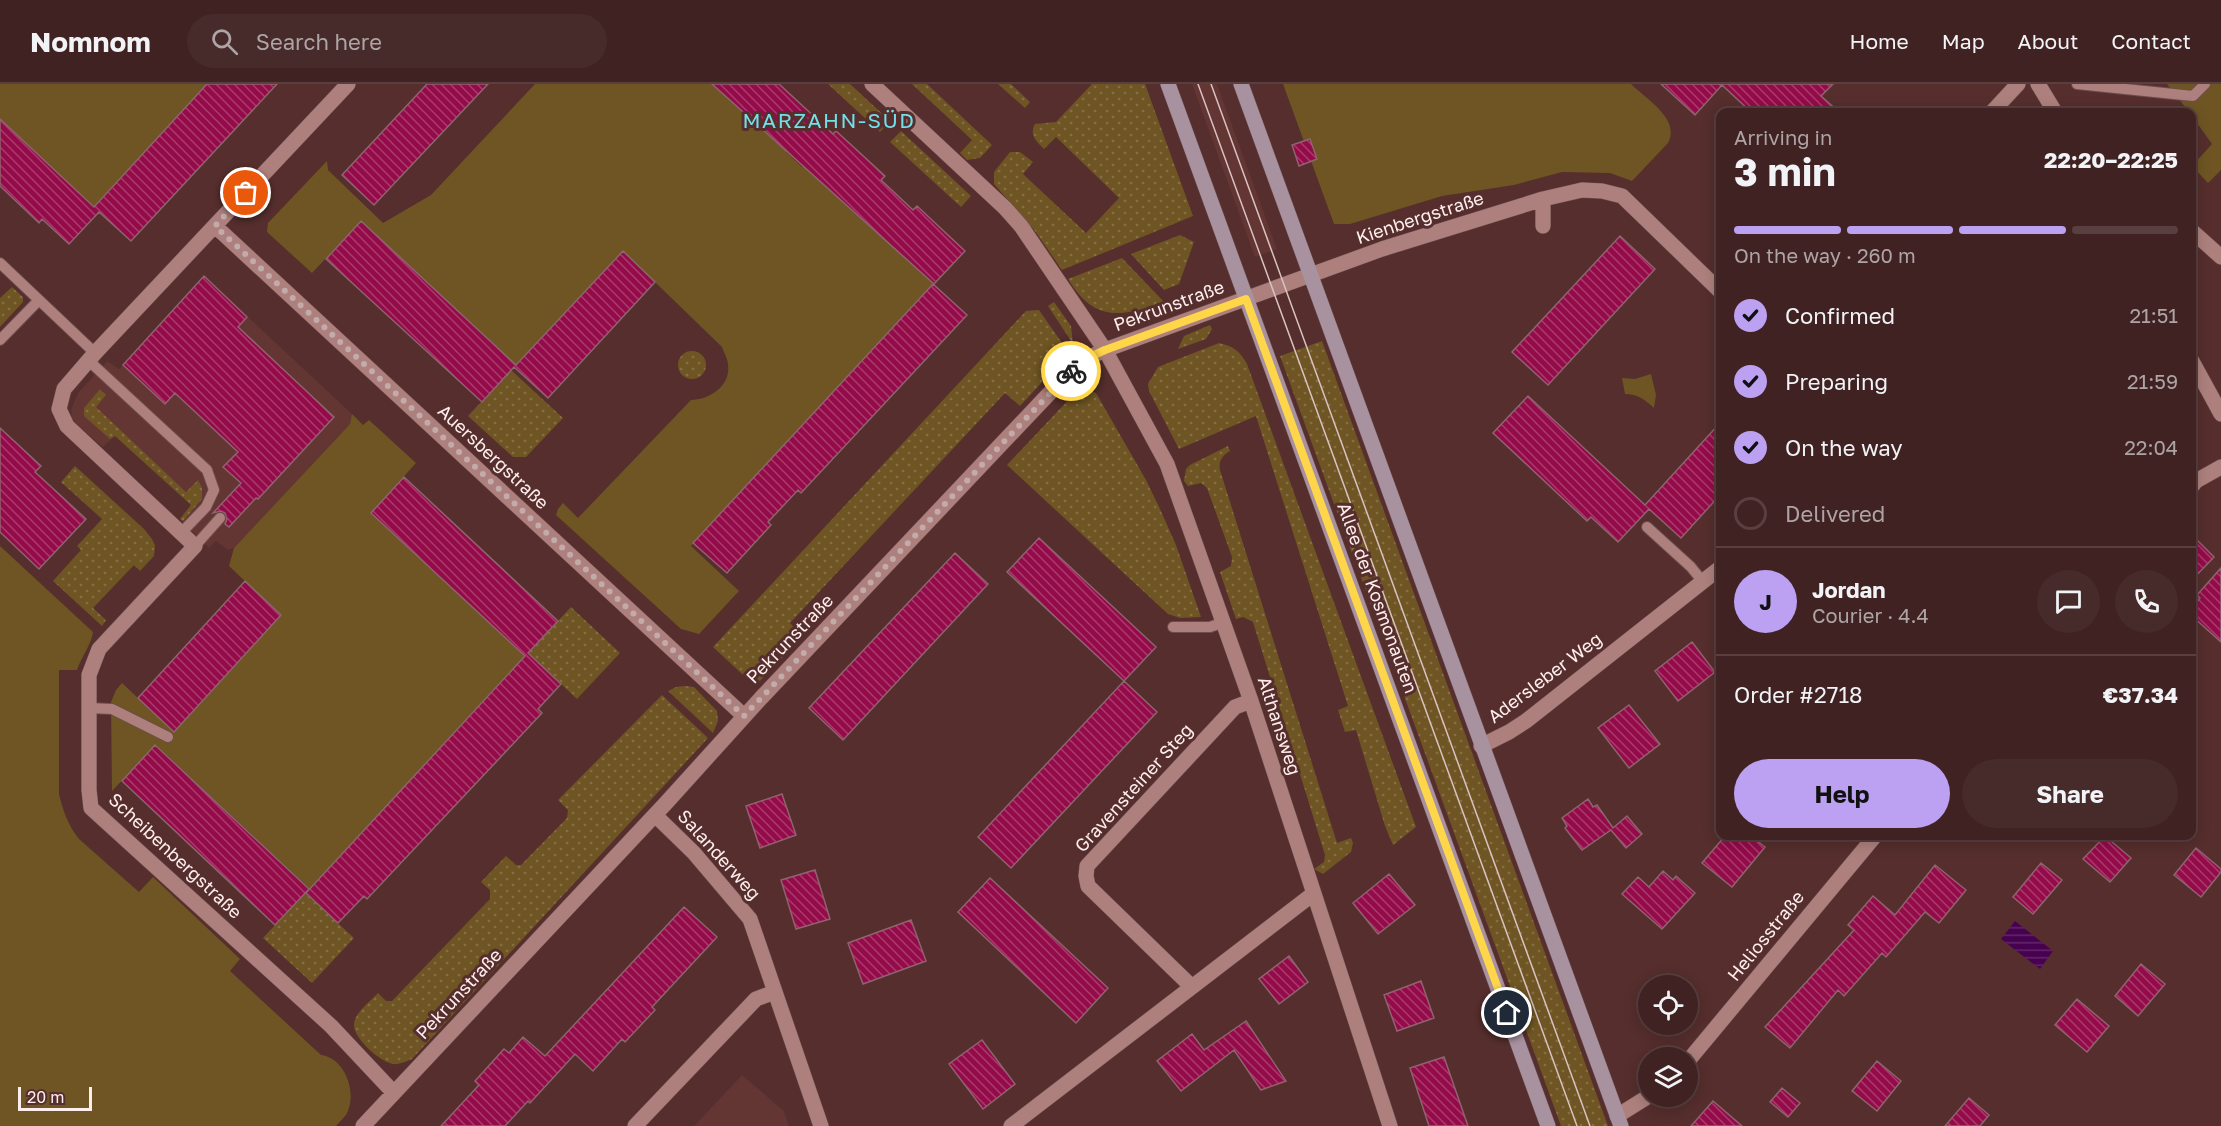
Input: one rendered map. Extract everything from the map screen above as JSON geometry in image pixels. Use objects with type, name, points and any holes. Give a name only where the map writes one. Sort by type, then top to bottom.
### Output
[{"type":"main road","name":"Allee der Kosmonauten","points":[[1168,84],[1548,1126]]},
{"type":"main road","points":[[1241,84],[1619,1121]]},
{"type":"street","points":[[195,546],[67,426],[58,409],[64,389],[348,84]]},
{"type":"street","points":[[872,84],[1005,208],[1045,260],[1105,350]]},
{"type":"street","points":[[1996,108],[2018,84]]},
{"type":"street","points":[[2038,84],[2053,108]]},
{"type":"street","name":"Kienbergstraße","points":[[1311,276],[1408,240],[1543,199],[1582,190],[1602,191],[1622,196],[1716,287]]},
{"type":"street","points":[[1543,199],[1543,226]]},
{"type":"street","name":"Auersbergstraße","points":[[215,226],[744,716]]},
{"type":"street","points":[[2196,235],[2221,257]]},
{"type":"street","name":"Pekrunstraße","points":[[363,1126],[655,815],[744,716],[1079,362],[1105,350],[1311,276]]},
{"type":"street","name":"Althansweg","points":[[1105,350],[1167,464],[1251,701],[1390,1126]]},
{"type":"street","points":[[2196,368],[2221,414]]},
{"type":"street","points":[[2196,481],[2221,466]]},
{"type":"street","name":"Scheibenbergstraße","points":[[195,546],[99,649],[89,675],[91,808],[331,1026],[393,1092]]},
{"type":"street","name":"Adersleber Weg","points":[[1481,746],[1526,721],[1627,634],[1716,571]]},
{"type":"street","name":"Gravensteiner Steg","points":[[1191,986],[1088,886],[1086,876],[1088,866],[1234,707],[1251,701]]},
{"type":"street","name":"Salanderweg","points":[[655,815],[694,853],[750,919],[821,1126]]},
{"type":"street","name":"Heliosstraße","points":[[1698,1049],[1872,840]]},
{"type":"street","points":[[1011,1126],[1313,894]]},
{"type":"street","points":[[636,1126],[756,999],[776,992]]},
{"type":"street","points":[[1619,1121],[1638,1105]]},
{"type":"lane","points":[[2077,84],[2193,96],[2205,84]]},
{"type":"lane","points":[[0,263],[207,471],[214,490],[206,507],[181,533]]},
{"type":"lane","points":[[0,340],[39,300]]},
{"type":"lane","points":[[195,546],[220,518]]},
{"type":"lane","points":[[1647,527],[1691,567],[1703,582]]},
{"type":"lane","points":[[1173,627],[1210,627],[1224,622]]},
{"type":"lane","points":[[89,708],[112,709],[168,737]]},
{"type":"shaded area","points":[[0,84],[207,84],[94,207],[0,119]]},
{"type":"shaded area","points":[[535,84],[719,84],[722,93],[770,137],[773,135],[802,167],[804,165],[934,284],[691,546],[739,591],[699,634],[681,629],[556,515],[563,503],[578,518],[691,400],[705,397],[717,390],[728,373],[727,360],[722,347],[623,251],[516,365],[361,221],[312,273],[267,232],[268,223],[327,161],[328,170],[383,223],[431,195]]},
{"type":"shaded area","points":[[828,84],[850,84],[890,121],[880,132]]},
{"type":"shaded area","points":[[912,84],[927,84],[992,145],[980,158],[967,160],[960,153],[972,140]]},
{"type":"shaded area","points":[[998,84],[1011,84],[1030,102],[1025,108]]},
{"type":"shaded area","points":[[1092,84],[1145,84],[1193,216],[1062,270],[1035,231],[994,184],[994,172],[1010,152],[1020,152],[1033,162],[1023,174],[1086,233],[1119,198],[1056,137],[1044,149],[1033,135],[1033,128],[1035,124],[1056,122]]},
{"type":"shaded area","points":[[1192,84],[1217,84],[1277,249],[1255,257]]},
{"type":"shaded area","points":[[1283,84],[1631,84],[1660,110],[1670,126],[1671,134],[1668,143],[1632,181],[1610,173],[1562,172],[1514,185],[1442,196],[1350,224],[1334,224]]},
{"type":"shaded area","points":[[2167,84],[2221,84],[2221,170],[2208,183],[2196,170],[2196,162],[2212,144],[2196,122],[2196,108],[2186,108]]},
{"type":"shaded area","points":[[901,131],[971,196],[961,207],[890,142]]},
{"type":"shaded area","points":[[1180,235],[1194,242],[1179,284],[1164,290],[1131,254]]},
{"type":"shaded area","points":[[1122,258],[1164,302],[1135,311],[1110,313],[1099,310],[1088,303],[1068,279]]},
{"type":"shaded area","points":[[204,276],[352,414],[350,424],[234,548],[228,550],[216,541],[209,548],[180,519],[191,505],[115,436],[103,447],[78,426],[72,418],[71,410],[78,393],[107,361],[119,369]]},
{"type":"shaded area","points":[[12,287],[23,297],[23,302],[0,327],[0,298]]},
{"type":"shaded area","points":[[1054,302],[1071,326],[1073,344],[1048,306]]},
{"type":"shaded area","points":[[1039,310],[1069,353],[1020,406],[1005,393],[790,623],[803,637],[755,686],[713,647],[1026,311]]},
{"type":"shaded area","points":[[1210,325],[1212,329],[1206,339],[1178,349],[1184,336]]},
{"type":"shaded area","points":[[1322,341],[1608,1126],[1561,1126],[1280,356]]},
{"type":"shaded area","points":[[1219,343],[1236,350],[1247,364],[1416,827],[1393,845],[1356,730],[1345,732],[1338,710],[1348,706],[1256,416],[1179,449],[1149,391],[1148,384],[1158,367]]},
{"type":"shaded area","points":[[692,351],[702,355],[706,365],[702,375],[692,379],[682,375],[678,365],[682,355]]},
{"type":"shaded area","points":[[511,370],[563,418],[526,457],[513,457],[468,416]]},
{"type":"shaded area","points":[[1651,374],[1656,395],[1654,408],[1641,398],[1625,394],[1622,378],[1635,379]]},
{"type":"shaded area","points":[[100,389],[106,395],[96,407],[186,492],[198,480],[202,488],[202,499],[183,521],[180,519],[191,505],[115,436],[110,439],[84,416],[84,408]]},
{"type":"shaded area","points":[[1085,389],[1096,393],[1146,480],[1176,545],[1201,617],[1180,618],[1168,614],[1007,465],[1074,394]]},
{"type":"shaded area","points":[[352,414],[363,425],[369,420],[416,463],[371,513],[525,656],[310,889],[156,745],[112,791],[111,702],[122,683],[174,732],[281,615],[229,566],[234,548],[350,424]]},
{"type":"shaded area","points":[[1228,446],[1230,451],[1222,459],[1220,470],[1337,843],[1351,838],[1353,843],[1351,852],[1323,874],[1314,869],[1324,862],[1325,855],[1253,622],[1243,617],[1236,619],[1220,572],[1231,566],[1232,557],[1207,488],[1201,483],[1188,486],[1184,481],[1186,469],[1190,465]]},
{"type":"shaded area","points":[[75,466],[144,529],[155,545],[154,556],[140,571],[134,565],[93,608],[106,620],[102,626],[53,581],[81,550],[77,546],[102,519],[61,482]]},
{"type":"shaded area","points":[[0,546],[93,632],[77,670],[59,670],[59,794],[72,828],[79,839],[139,892],[153,877],[240,959],[230,971],[321,1055],[337,1063],[347,1079],[351,1098],[346,1115],[336,1126],[0,1126]]},
{"type":"shaded area","points":[[571,607],[620,653],[577,699],[528,653]]},
{"type":"shaded area","points":[[685,686],[694,687],[717,711],[718,721],[713,733],[668,691]]},
{"type":"shaded area","points":[[662,695],[708,738],[412,1059],[393,1064],[381,1059],[362,1042],[355,1030],[355,1020],[360,1011],[378,993],[386,1001],[392,1001],[490,899],[490,890],[481,882],[506,856],[516,865],[521,865],[567,818],[568,810],[558,800]]},
{"type":"shaded area","points":[[305,893],[354,938],[312,983],[263,938]]},
{"type":"shaded area","points":[[2015,921],[2053,951],[2040,969],[2001,939]]},
{"type":"shaded area","points":[[742,1075],[784,1111],[789,1126],[694,1126]]},
{"type":"building","points":[[207,84],[277,84],[131,241],[99,212],[69,244],[42,219],[39,223],[0,186],[0,119],[94,207]]},
{"type":"building","points":[[427,84],[488,84],[374,205],[342,175]]},
{"type":"building","points":[[712,84],[779,84],[833,134],[836,131],[885,176],[881,180],[913,210],[917,206],[965,251],[934,284]]},
{"type":"building","points":[[1661,84],[1833,84],[1821,96],[1834,108],[1747,108],[1722,85],[1695,115]]},
{"type":"building","points":[[1310,139],[1317,159],[1299,166],[1292,145]]},
{"type":"building","points":[[361,221],[516,365],[623,251],[655,282],[548,398],[514,367],[482,402],[326,259]]},
{"type":"building","points":[[1620,236],[1655,269],[1548,385],[1512,352]]},
{"type":"building","points":[[204,276],[247,317],[238,327],[334,417],[229,527],[225,524],[227,519],[225,513],[221,511],[213,513],[241,483],[223,467],[238,452],[175,393],[165,404],[123,365]]},
{"type":"building","points":[[933,284],[967,315],[801,493],[798,490],[768,522],[771,525],[727,573],[693,543]]},
{"type":"building","points":[[1528,396],[1645,505],[1716,427],[1716,499],[1681,538],[1649,509],[1618,542],[1591,517],[1587,521],[1493,433]]},
{"type":"building","points":[[0,428],[41,466],[35,472],[86,519],[39,569],[0,532]]},
{"type":"building","points":[[404,477],[558,621],[528,653],[561,684],[538,709],[542,713],[367,899],[364,896],[338,923],[306,893],[525,656],[371,513]]},
{"type":"building","points":[[1039,538],[1156,647],[1124,681],[1007,572]]},
{"type":"building","points":[[2196,539],[2214,557],[2196,576]]},
{"type":"building","points":[[955,553],[988,584],[843,740],[809,708]]},
{"type":"building","points":[[2221,568],[2221,642],[2196,620],[2196,603],[2200,598],[2197,595]]},
{"type":"building","points":[[245,581],[281,615],[174,732],[138,698]]},
{"type":"building","points":[[1692,642],[1715,672],[1678,701],[1655,671]]},
{"type":"building","points":[[1124,681],[1157,712],[1011,868],[978,837]]},
{"type":"building","points":[[1629,705],[1660,744],[1629,768],[1598,728]]},
{"type":"building","points":[[155,745],[309,889],[275,925],[122,781]]},
{"type":"building","points":[[782,794],[796,835],[760,848],[746,806]]},
{"type":"building","points":[[1588,799],[1593,807],[1597,805],[1613,828],[1627,816],[1642,834],[1626,848],[1611,830],[1582,850],[1565,828],[1567,826],[1562,818]]},
{"type":"building","points":[[1722,840],[1756,840],[1765,847],[1732,887],[1702,863]]},
{"type":"building","points":[[2101,840],[2110,840],[2131,858],[2110,882],[2083,859]]},
{"type":"building","points":[[2196,848],[2221,869],[2201,897],[2174,875]]},
{"type":"building","points":[[2041,863],[2062,880],[2033,914],[2013,897]]},
{"type":"building","points":[[1935,865],[1966,890],[1939,923],[1925,912],[1886,957],[1882,953],[1844,996],[1838,990],[1790,1048],[1765,1027],[1854,930],[1848,925],[1873,896],[1895,915]]},
{"type":"building","points":[[815,870],[830,919],[796,929],[781,880]]},
{"type":"building","points":[[1663,871],[1673,880],[1676,876],[1695,893],[1662,929],[1622,894],[1638,877],[1649,887]]},
{"type":"building","points":[[1389,874],[1415,905],[1378,934],[1353,903]]},
{"type":"building","points":[[990,878],[1108,988],[1076,1023],[958,912]]},
{"type":"building","points":[[684,907],[717,937],[652,1007],[655,1010],[625,1042],[622,1039],[593,1071],[575,1054],[530,1103],[528,1101],[505,1126],[441,1126],[479,1085],[475,1081],[504,1049],[509,1053],[523,1037],[545,1056]]},
{"type":"building","points":[[911,920],[926,961],[863,984],[848,943]]},
{"type":"building","points":[[1289,956],[1308,982],[1279,1004],[1259,979]]},
{"type":"building","points":[[2141,964],[2165,984],[2138,1016],[2115,996]]},
{"type":"building","points":[[1421,981],[1434,1018],[1397,1031],[1384,995]]},
{"type":"building","points":[[2077,999],[2109,1026],[2087,1052],[2055,1025]]},
{"type":"building","points":[[1246,1021],[1286,1081],[1261,1090],[1234,1050],[1181,1091],[1157,1061],[1192,1034],[1204,1050]]},
{"type":"building","points":[[982,1040],[1015,1084],[983,1109],[949,1064]]},
{"type":"building","points":[[1444,1057],[1468,1126],[1429,1126],[1410,1068]]},
{"type":"building","points":[[1877,1061],[1901,1081],[1877,1111],[1852,1091]]},
{"type":"building","points":[[1782,1088],[1800,1103],[1788,1117],[1770,1102]]},
{"type":"building","points":[[1969,1098],[1989,1115],[1980,1126],[1945,1126]]},
{"type":"building","points":[[1713,1101],[1742,1126],[1691,1126]]},
{"type":"tram line","points":[[1198,84],[1577,1126]]},
{"type":"tram line","points":[[1211,84],[1590,1126]]},
{"type":"way so far","points":[[246,193],[215,226],[744,716],[1071,371]]},
{"type":"district","name":"MARZAHN-SÜD","points":[[829,121]]},
{"type":"route","points":[[1071,371],[1079,362],[1105,350],[1246,299],[1507,1013]]}]
